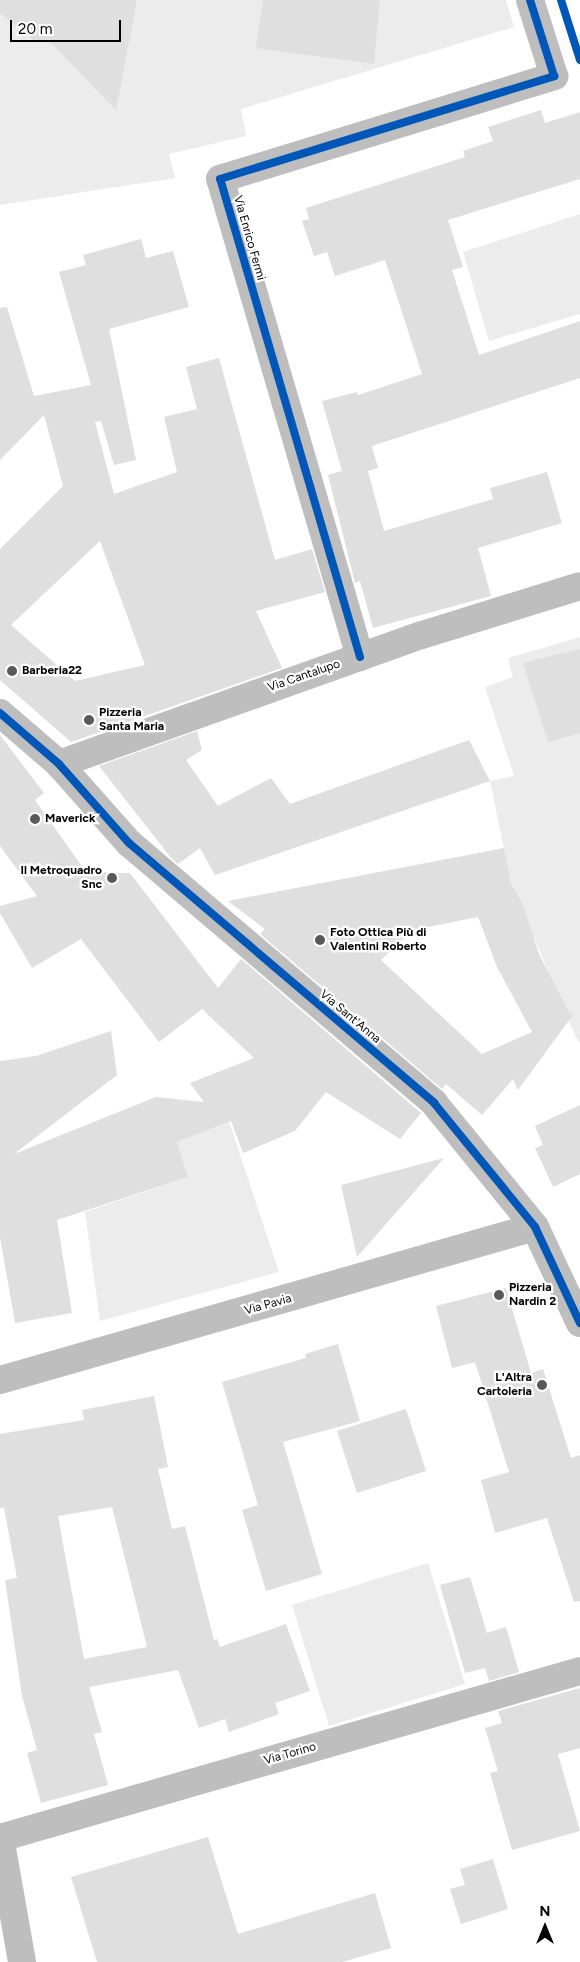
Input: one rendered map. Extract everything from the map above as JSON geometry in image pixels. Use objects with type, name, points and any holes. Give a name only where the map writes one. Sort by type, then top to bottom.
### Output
[{"type":"street","name":"Via Enrico Fermi","points":[[360,657],[220,179],[554,76],[530,0]]},
{"type":"street","name":"Via Cantalupo","points":[[59,764],[360,657],[580,586]]},
{"type":"street","name":"Via Sant'Anna","points":[[0,713],[59,764],[129,843],[434,1103],[535,1227],[580,1324]]},
{"type":"street","name":"Via Pavia","points":[[0,1380],[535,1227]]},
{"type":"street","name":"Via Torino","points":[[0,1837],[580,1671]]},
{"type":"street","points":[[0,1837],[22,1962]]},
{"type":"shaded area","points":[[0,0],[506,0],[514,27],[241,109],[246,136],[169,154],[175,178],[0,205]]},
{"type":"shaded area","points":[[580,214],[580,314],[489,341],[463,252]]},
{"type":"shaded area","points":[[580,637],[580,1041],[578,1042],[511,883],[490,781],[514,776],[485,687],[513,677],[508,658]]},
{"type":"shaded area","points":[[229,1121],[279,1272],[100,1321],[85,1212],[188,1177],[177,1142]]},
{"type":"shaded area","points":[[428,1563],[465,1684],[329,1726],[292,1605]]},
{"type":"building","points":[[0,0],[137,0],[116,110],[50,42],[33,40],[0,13]]},
{"type":"building","points":[[263,0],[380,0],[374,64],[256,48]]},
{"type":"building","points":[[541,110],[545,123],[580,112],[580,179],[448,220],[463,267],[452,270],[479,355],[580,321],[580,378],[372,446],[378,468],[368,471],[384,531],[493,499],[490,488],[547,472],[562,523],[478,548],[491,596],[373,628],[360,581],[355,583],[328,475],[342,471],[322,401],[357,392],[358,395],[422,374],[385,260],[335,276],[327,252],[314,256],[302,221],[309,219],[306,208],[465,157],[463,151],[493,141],[488,127]]},
{"type":"building","points":[[141,239],[146,258],[173,251],[189,307],[109,329],[136,460],[114,465],[101,421],[95,422],[114,494],[177,472],[164,417],[197,409],[186,367],[219,358],[275,560],[312,549],[325,592],[256,611],[282,668],[71,742],[0,680],[0,549],[63,486],[44,415],[0,460],[0,308],[7,307],[34,396],[91,385],[59,272],[86,265],[83,255]],"holes":[[[100,541],[145,665],[75,681],[11,625]]]},
{"type":"building","points":[[580,649],[580,733],[548,742],[523,663]]},
{"type":"building","points":[[197,731],[202,750],[186,760],[218,806],[271,778],[290,804],[469,740],[490,781],[215,875],[200,848],[178,864],[172,859],[99,766]]},
{"type":"building","points":[[0,735],[44,793],[35,800],[86,872],[130,873],[218,988],[241,959],[421,1113],[400,1139],[326,1092],[295,1131],[243,1153],[231,1121],[177,1142],[188,1177],[57,1220],[72,1313],[15,1323],[0,1237],[0,1061],[36,1056],[111,1031],[117,1075],[14,1154],[156,1097],[204,1102],[190,1083],[254,1058],[202,1009],[159,1042],[81,939],[32,968],[0,913],[0,906],[37,896],[0,846]]},
{"type":"building","points":[[504,848],[511,883],[524,907],[539,954],[570,1014],[575,1012],[518,1090],[513,1079],[482,1115],[446,1084],[442,1089],[260,934],[265,929],[228,901]],"holes":[[[478,917],[497,967],[532,1032],[482,1054],[381,960],[413,930]]]},
{"type":"building","points":[[580,1105],[580,1174],[553,1187],[535,1148],[543,1145],[535,1126]]},
{"type":"building","points":[[444,1158],[357,1257],[341,1185]]},
{"type":"building","points":[[506,1288],[531,1373],[543,1369],[571,1458],[580,1455],[580,1601],[574,1602],[547,1518],[495,1533],[481,1480],[509,1472],[475,1362],[452,1368],[436,1306]]},
{"type":"building","points":[[338,1344],[360,1421],[283,1442],[322,1574],[266,1591],[242,1510],[258,1505],[222,1382],[306,1358],[305,1354]]},
{"type":"building","points":[[154,1396],[168,1467],[158,1469],[172,1529],[185,1526],[214,1640],[217,1639],[220,1647],[286,1624],[310,1691],[275,1703],[279,1714],[229,1732],[225,1719],[199,1728],[178,1670],[89,1687],[102,1732],[94,1734],[108,1785],[41,1803],[27,1753],[37,1750],[22,1696],[5,1580],[17,1578],[4,1508],[0,1508],[0,1434],[84,1420],[82,1410]],"holes":[[[112,1507],[147,1647],[84,1659],[58,1516]]]},
{"type":"building","points":[[406,1409],[426,1471],[357,1493],[337,1431]]},
{"type":"building","points":[[470,1577],[487,1633],[506,1627],[519,1672],[489,1681],[485,1668],[465,1673],[440,1585]]},
{"type":"building","points":[[580,1688],[580,1748],[558,1754],[580,1831],[512,1850],[490,1773],[498,1771],[485,1728],[502,1723],[498,1711]]},
{"type":"building","points":[[208,1837],[238,1934],[375,1893],[391,1948],[342,1962],[97,1962],[71,1877]]},
{"type":"building","points":[[493,1859],[508,1909],[461,1924],[450,1889],[465,1885],[460,1869]]},
{"type":"cycle path","points":[[360,657],[220,179],[554,76],[530,0]]},
{"type":"cycle path","points":[[561,0],[580,60]]},
{"type":"cycle path","points":[[0,713],[59,764],[129,843],[434,1103],[535,1227],[580,1323]]},
{"type":"place","name":"Barberia22","points":[[12,671]]},
{"type":"place","name":"Pizzeria Santa Maria","points":[[89,720]]},
{"type":"place","name":"Maverick","points":[[35,819]]},
{"type":"place","name":"Il Metroquadro Snc","points":[[112,878]]},
{"type":"place","name":"Foto Ottica Più di Valentini Roberto","points":[[320,940]]},
{"type":"place","name":"Pizzeria Nardin 2","points":[[499,1295]]},
{"type":"place","name":"L'Altra Cartoleria","points":[[542,1385]]}]
